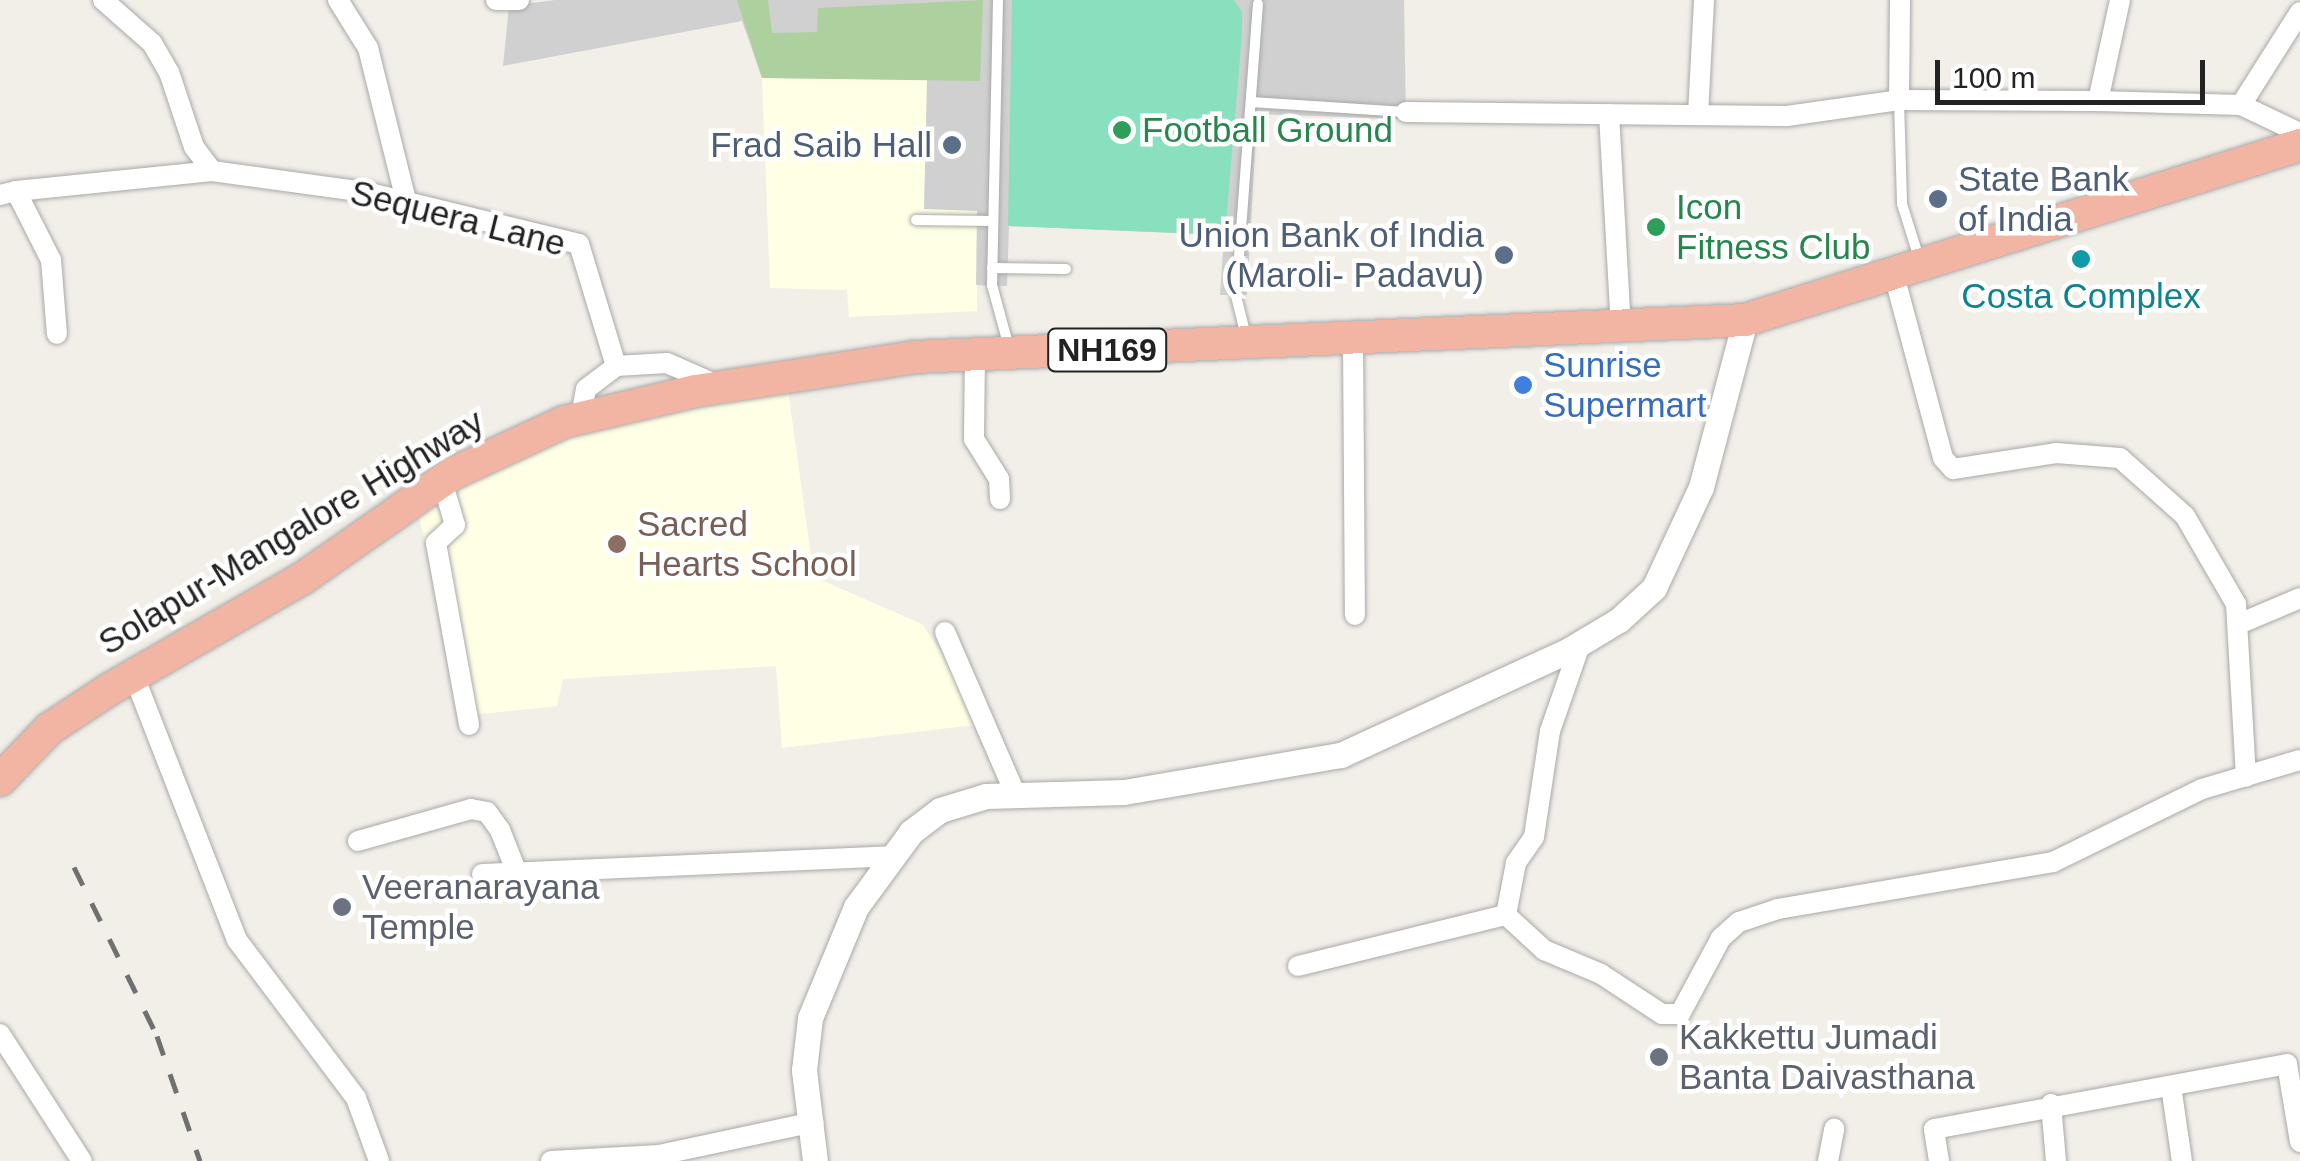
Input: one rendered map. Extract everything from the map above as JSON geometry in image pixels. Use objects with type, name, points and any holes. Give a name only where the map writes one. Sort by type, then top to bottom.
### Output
[{"type":"highway","name":"Solapur-Mangalore Highway","points":[[0,780],[49,728],[302,578],[442,482],[581,418],[722,387],[914,357],[1745,320],[2300,146]]},
{"type":"street","points":[[103,0],[152,43],[170,72],[194,147],[212,171]]},
{"type":"street","points":[[338,0],[368,48],[406,200]]},
{"type":"street","points":[[496,0],[519,0]]},
{"type":"street","points":[[1698,114],[1704,0]]},
{"type":"street","points":[[1899,100],[1900,0]]},
{"type":"street","points":[[2098,101],[2120,0]]},
{"type":"street","points":[[2241,105],[2300,12]]},
{"type":"street","points":[[1406,112],[1786,116],[1899,100],[2098,101],[2241,105],[2300,133]]},
{"type":"street","points":[[1609,114],[1621,326]]},
{"type":"street","name":"Sequera Lane","points":[[8,193],[212,171],[406,200],[580,244],[616,366]]},
{"type":"street","points":[[8,193],[51,260],[58,334]]},
{"type":"street","points":[[1908,271],[1943,458],[1953,469],[2056,453],[2120,458],[2185,516],[2236,604],[2246,777]]},
{"type":"street","points":[[815,1161],[814,1122],[804,1070],[810,1018],[856,907],[893,856],[940,810],[986,796],[1124,792],[1341,755],[1581,642],[1640,606],[1654,588],[1701,487],[1745,320]]},
{"type":"street","points":[[1353,339],[1354,615]]},
{"type":"street","points":[[975,355],[974,439],[998,479],[1000,499]]},
{"type":"street","points":[[581,418],[586,389],[616,366],[667,363],[722,387]]},
{"type":"street","points":[[442,482],[454,524],[436,543],[469,725]]},
{"type":"street","points":[[2239,624],[2300,598]]},
{"type":"street","points":[[944,632],[1016,795]]},
{"type":"street","points":[[1506,915],[1516,862],[1534,837],[1550,731],[1581,642]]},
{"type":"street","points":[[134,676],[237,940],[356,1098],[379,1161]]},
{"type":"street","points":[[1506,915],[1544,950],[1601,974],[1662,1014],[1680,1014],[1721,938],[1738,922],[1778,909],[2053,862],[2202,789],[2300,760]]},
{"type":"street","points":[[358,842],[472,808],[488,812],[518,873]]},
{"type":"street","points":[[482,874],[893,856]]},
{"type":"street","points":[[1298,966],[1506,915]]},
{"type":"street","points":[[0,1034],[82,1161]]},
{"type":"street","points":[[1938,1161],[1934,1129],[2051,1104],[2287,1064],[2300,1140]]},
{"type":"street","points":[[2172,1086],[2182,1161]]},
{"type":"street","points":[[2051,1104],[2056,1161]]},
{"type":"street","points":[[551,1161],[659,1154],[814,1122]]},
{"type":"street","points":[[1828,1161],[1834,1129]]},
{"type":"lane","points":[[998,0],[992,268],[1010,353]]},
{"type":"lane","points":[[1248,344],[1236,296],[1256,2],[1272,0]]},
{"type":"lane","points":[[1899,100],[1908,271]]},
{"type":"lane","points":[[1251,102],[1406,112]]},
{"type":"lane","points":[[916,220],[992,221]]},
{"type":"lane","points":[[992,268],[1066,269]]},
{"type":"shaded area","points":[[555,0],[1404,0],[1406,119],[1257,114],[1247,295],[1220,295],[1224,235],[1009,226],[1007,286],[976,285],[977,211],[924,209],[927,79],[762,78],[742,21],[503,66],[509,6]]},
{"type":"shaded area","points":[[762,78],[928,79],[924,208],[977,210],[977,311],[849,317],[847,290],[770,288]]},
{"type":"shaded area","name":"Sacred Hearts School","points":[[788,390],[814,577],[922,624],[979,709],[974,725],[782,748],[776,666],[563,679],[557,706],[471,715],[417,511],[538,436]]},
{"type":"green space","points":[[737,0],[768,0],[772,33],[817,32],[818,8],[983,0],[980,81],[762,78]]},
{"type":"green space","name":"Football Ground","points":[[1012,0],[1234,0],[1242,12],[1242,34],[1225,235],[1008,226]]},
{"type":"railway","points":[[74,867],[157,1036],[200,1161]]},
{"type":"place","name":"Football Ground","points":[[1122,130]]},
{"type":"place","name":"Frad Saib Hall","points":[[952,145]]},
{"type":"place","name":"State Bank of India","points":[[1938,199]]},
{"type":"place","name":"Icon Fitness Club","points":[[1656,227]]},
{"type":"place","name":"Union Bank of India (Maroli- Padavu)","points":[[1504,255]]},
{"type":"place","name":"Costa Complex","points":[[2081,259]]},
{"type":"place","name":"Sunrise Supermart","points":[[1523,385]]},
{"type":"place","name":"Sacred Hearts School","points":[[617,544]]},
{"type":"place","name":"Veeranarayana Temple","points":[[342,907]]},
{"type":"place","name":"Kakkettu Jumadi Banta Daivasthana","points":[[1659,1057]]}]
